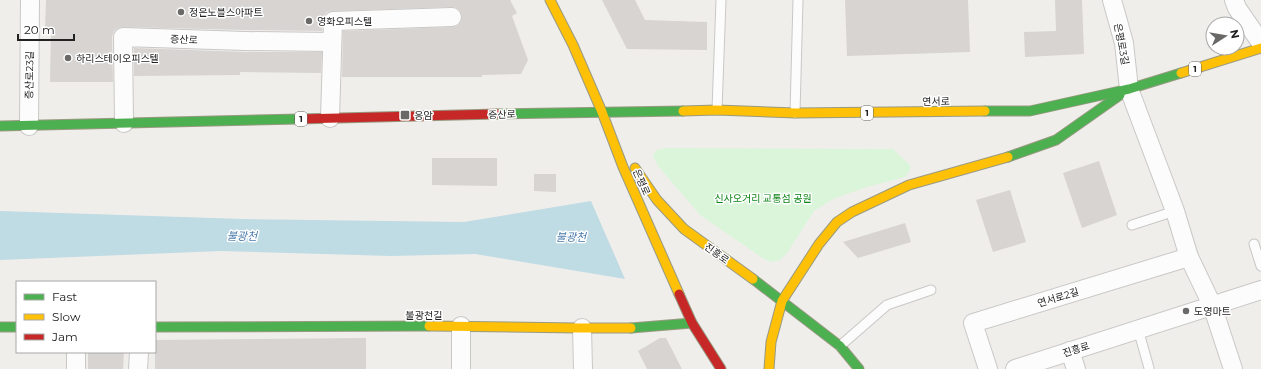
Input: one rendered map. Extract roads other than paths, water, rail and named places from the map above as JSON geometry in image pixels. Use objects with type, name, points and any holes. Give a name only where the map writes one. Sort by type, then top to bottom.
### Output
[{"type":"main road","name":"은평로","points":[[550,0],[573,45],[602,112],[623,167],[692,323],[721,369]]},
{"type":"main road","name":"연서로","points":[[602,112],[717,110],[795,113],[1030,111],[1129,89],[1261,48]]},
{"type":"main road","points":[[769,369],[771,342],[782,301],[819,244],[837,222],[852,212],[909,185],[1003,159],[1056,140],[1129,89]]},
{"type":"main road","name":"증산로","points":[[0,126],[602,112]]},
{"type":"main road","name":"진흥로","points":[[602,112],[648,188],[674,219],[684,229],[840,346],[859,369]]},
{"type":"main road","name":"불광천길","points":[[156,327],[462,326],[582,328],[670,326],[692,323]]},
{"type":"main road","points":[[0,327],[16,327]]},
{"type":"street","name":"증산로23길","points":[[29,126],[30,0]]},
{"type":"street","name":"은평로3길","points":[[1112,0],[1124,43],[1129,89]]},
{"type":"street","points":[[1234,0],[1237,8],[1261,43]]},
{"type":"street","points":[[330,118],[333,21],[452,17]]},
{"type":"street","name":"증산로","points":[[124,123],[123,37],[332,42]]},
{"type":"street","points":[[1129,89],[1175,211],[1189,257],[1212,305],[1233,369]]},
{"type":"street","name":"연서로2길","points":[[988,369],[973,323],[1189,257]]},
{"type":"street","points":[[1138,329],[1261,290]]},
{"type":"street","points":[[461,369],[462,326]]},
{"type":"street","points":[[582,328],[583,369]]},
{"type":"street","name":"진흥로","points":[[1015,369],[1138,329]]},
{"type":"street","points":[[1070,351],[1076,369]]},
{"type":"street","points":[[76,353],[76,369]]},
{"type":"street","points":[[138,353],[138,369]]},
{"type":"lane","points":[[717,110],[721,0]]},
{"type":"lane","points":[[795,113],[798,0]]},
{"type":"lane","points":[[1132,225],[1175,211]]},
{"type":"lane","points":[[1254,244],[1261,266]]},
{"type":"lane","points":[[840,346],[887,305],[931,290]]},
{"type":"lane","points":[[1138,329],[1149,368]]},
{"type":"water","name":"불광천","points":[[591,201],[625,279],[475,254],[391,256],[221,251],[0,260],[0,211],[243,219],[464,222]]},
{"type":"place","name":"정은노블스아파트","points":[[181,12]]},
{"type":"place","name":"영화오피스텔","points":[[309,21]]},
{"type":"place","name":"하리스테이오피스텔","points":[[68,58]]},
{"type":"place","name":"응암","points":[[405,115]]},
{"type":"place","name":"도영마트","points":[[1186,311]]},
{"type":"park label","name":"신사오거리 교통섬 공원","points":[[763,198]]}]
